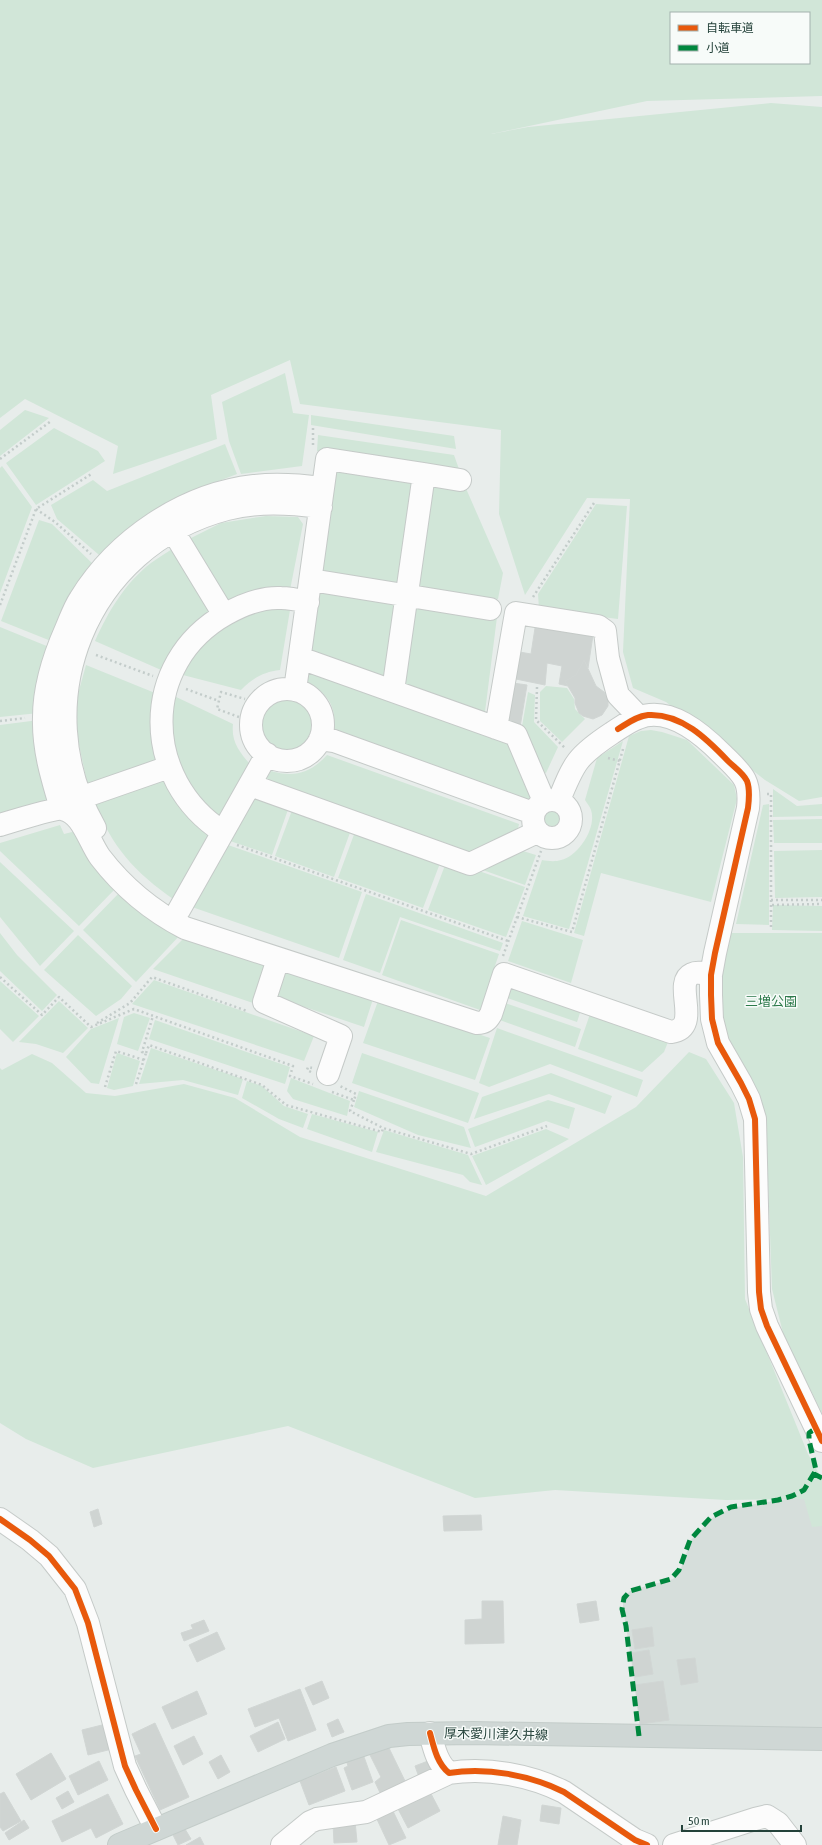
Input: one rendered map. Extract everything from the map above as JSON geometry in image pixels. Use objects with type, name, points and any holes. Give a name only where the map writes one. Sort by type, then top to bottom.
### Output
[{"type":"main road","name":"厚木愛川津久井線","points":[[119,1845],[355,1746],[389,1736],[430,1733],[822,1739]]},
{"type":"street","points":[[295,690],[327,459],[460,480]]},
{"type":"street","points":[[394,691],[424,474]]},
{"type":"street","points":[[61,808],[48,765],[44,716],[48,679],[60,642],[79,600],[104,566],[136,536],[172,512],[212,496],[254,486],[296,484],[322,497]]},
{"type":"street","points":[[278,959],[263,943],[178,910],[160,898],[118,860],[100,836],[80,798],[68,755],[65,726],[66,697],[78,648],[92,614],[108,589],[138,557],[173,531],[200,518],[221,511],[256,504],[286,503],[322,497]]},
{"type":"street","points":[[173,531],[224,616]]},
{"type":"street","points":[[311,580],[490,609]]},
{"type":"street","points":[[221,836],[192,807],[179,788],[169,767],[163,744],[161,721],[168,682],[182,655],[197,636],[224,616],[257,601],[280,598],[308,602]]},
{"type":"street","points":[[496,728],[516,613],[598,626],[605,631],[608,658],[618,695],[639,717]]},
{"type":"street","points":[[300,658],[516,735],[544,817]]},
{"type":"street","points":[[278,690],[295,690],[304,693],[317,705],[323,721],[320,739],[306,755],[297,759],[276,759],[267,754],[255,741],[252,728],[253,715],[257,706],[269,694],[278,690]]},
{"type":"street","points":[[250,785],[470,864],[544,817],[571,769],[578,760],[594,745],[621,738],[639,717],[659,715],[684,724],[712,744],[747,781],[749,790],[748,808],[711,975],[712,1019],[718,1043],[749,1099],[755,1119],[759,1292],[761,1309],[767,1326],[822,1441]]},
{"type":"street","points":[[320,739],[334,741],[544,817]]},
{"type":"street","points":[[178,910],[267,754]]},
{"type":"street","points":[[80,798],[169,767]]},
{"type":"street","points":[[0,825],[61,808],[75,814],[99,856],[116,876],[162,916],[186,928],[477,1023],[482,1023],[488,1020],[504,974],[671,1032],[678,1031],[684,1025],[686,1019],[685,982],[693,973],[711,975]]},
{"type":"street","points":[[278,959],[264,1002],[341,1036],[324,1082]]},
{"type":"street","points":[[0,1519],[30,1540],[49,1556],[75,1590],[88,1623],[126,1766],[136,1790],[156,1829]]},
{"type":"street","points":[[430,1733],[435,1753],[442,1767],[449,1773]]},
{"type":"street","points":[[282,1845],[310,1822],[317,1819],[366,1812],[449,1773],[484,1771],[537,1781],[553,1786],[630,1837],[647,1845]]},
{"type":"street","points":[[674,1845],[731,1836],[768,1816],[778,1823],[795,1845]]},
{"type":"path","points":[[0,459],[51,421]]},
{"type":"path","points":[[313,428],[313,450]]},
{"type":"path","points":[[0,605],[36,509],[93,473]]},
{"type":"path","points":[[522,614],[594,503]]},
{"type":"path","points":[[36,509],[55,522],[104,566]]},
{"type":"path","points":[[78,648],[219,701]]},
{"type":"path","points":[[537,687],[536,720],[578,760]]},
{"type":"path","points":[[239,717],[216,709],[221,692],[245,699]]},
{"type":"path","points":[[0,721],[44,716]]},
{"type":"path","points":[[517,917],[572,932],[620,761],[621,738]]},
{"type":"path","points":[[601,757],[620,761]]},
{"type":"path","points":[[761,795],[771,794],[771,929]]},
{"type":"path","points":[[504,974],[497,972],[517,917],[544,817]]},
{"type":"path","points":[[221,836],[508,941]]},
{"type":"path","points":[[771,900],[822,900]]},
{"type":"path","points":[[772,904],[822,904]]},
{"type":"path","points":[[0,977],[42,1015],[59,997],[90,1027]]},
{"type":"path","points":[[90,1027],[130,1003],[152,977],[249,1012]]},
{"type":"path","points":[[90,1027],[134,1009],[294,1066],[290,1076],[324,1082],[356,1094],[350,1111],[383,1128],[471,1154],[547,1126]]},
{"type":"path","points":[[146,1053],[142,1052],[154,1016]]},
{"type":"path","points":[[136,1084],[149,1045],[262,1085],[286,1105],[382,1132],[383,1128]]},
{"type":"path","points":[[105,1087],[116,1051],[144,1060]]},
{"type":"path","points":[[324,1082],[308,1067],[307,1070],[324,1082],[354,1100]]},
{"type":"shaded area","points":[[822,1493],[822,1728],[641,1725],[623,1607],[623,1600],[626,1595],[630,1591],[673,1579],[680,1571],[691,1540],[712,1518],[731,1508]]},
{"type":"green space","points":[[0,0],[822,0],[822,96],[647,101],[491,134],[528,127],[771,103],[822,107],[822,797],[799,801],[765,780],[666,702],[633,688],[623,652],[630,499],[587,498],[525,595],[499,514],[501,430],[300,404],[290,360],[211,395],[217,439],[113,474],[118,446],[25,399],[0,418]]},
{"type":"green space","points":[[285,373],[293,413],[309,415],[302,466],[241,474],[229,441],[222,402]]},
{"type":"green space","points":[[25,410],[49,418],[0,456],[0,430]]},
{"type":"green space","points":[[311,415],[454,436],[456,449],[311,425]]},
{"type":"green space","points":[[54,428],[98,451],[105,461],[36,505],[6,463]]},
{"type":"green space","points":[[318,435],[454,455],[460,472],[317,451]]},
{"type":"green space","points":[[225,444],[237,474],[193,491],[105,560],[57,519],[51,505],[93,480],[107,491]]},
{"type":"green space","points":[[330,465],[417,478],[400,585],[319,573]]},
{"type":"green space","points":[[2,466],[32,507],[0,593],[0,468]]},
{"type":"green space","points":[[428,480],[464,484],[503,573],[498,599],[415,587]]},
{"type":"green space","points":[[596,504],[627,506],[618,619],[539,609],[538,594]]},
{"type":"green space","points":[[266,516],[298,517],[303,524],[290,590],[224,606],[185,541],[221,523]]},
{"type":"green space","points":[[39,520],[52,524],[97,568],[56,643],[1,621]]},
{"type":"green space","points":[[177,546],[215,613],[168,673],[95,641],[106,619],[125,589],[151,563]]},
{"type":"green space","points":[[317,589],[398,601],[386,678],[311,652]]},
{"type":"green space","points":[[412,602],[497,617],[485,712],[402,684]]},
{"type":"green space","points":[[291,604],[280,670],[268,672],[259,676],[241,690],[179,674],[188,656],[247,611]]},
{"type":"green space","points":[[0,627],[54,649],[39,713],[0,717]]},
{"type":"green space","points":[[86,665],[160,695],[162,764],[88,787],[75,726],[78,694]]},
{"type":"green space","points":[[306,666],[511,740],[534,800],[528,802],[333,731],[334,713],[332,706],[323,693],[302,678]]},
{"type":"green space","points":[[546,686],[567,688],[574,699],[575,709],[585,719],[562,742],[540,721],[540,692]]},
{"type":"green space","points":[[528,692],[535,695],[534,722],[558,747],[546,773],[538,771],[521,732]]},
{"type":"green space","points":[[281,694],[293,694],[309,703],[316,713],[318,725],[316,737],[309,747],[293,756],[281,756],[270,751],[261,742],[256,731],[256,719],[261,708],[270,699]]},
{"type":"green space","points":[[172,695],[233,724],[233,736],[237,746],[242,755],[250,764],[218,823],[183,786],[167,722]]},
{"type":"green space","points":[[39,720],[54,804],[0,819],[0,725]]},
{"type":"green space","points":[[651,730],[687,740],[734,785],[737,799],[711,902],[601,873],[584,936],[574,933],[629,736],[641,731]]},
{"type":"green space","points":[[623,741],[569,929],[523,916],[542,860],[561,860],[574,853],[589,833],[592,817],[591,809],[585,800],[597,758]]},
{"type":"green space","points":[[327,755],[519,824],[517,833],[469,859],[263,785],[271,771],[287,774],[302,772],[315,766]]},
{"type":"green space","points":[[164,773],[213,832],[176,901],[136,869],[126,857],[108,832],[93,800]]},
{"type":"green space","points":[[773,789],[797,806],[822,804],[822,816],[773,817]]},
{"type":"green space","points":[[258,794],[290,804],[272,855],[230,841]]},
{"type":"green space","points":[[769,804],[769,925],[736,924],[763,805]]},
{"type":"green space","points":[[294,805],[352,827],[334,877],[275,856]]},
{"type":"green space","points":[[552,807],[562,810],[565,820],[562,830],[552,833],[542,830],[539,820],[542,810]]},
{"type":"green space","points":[[822,819],[822,843],[774,843],[773,820]]},
{"type":"green space","points":[[60,825],[64,834],[76,831],[116,888],[79,926],[0,851],[0,843]]},
{"type":"green space","points":[[356,829],[442,858],[423,908],[338,878]]},
{"type":"green space","points":[[228,845],[362,892],[339,958],[192,907]]},
{"type":"green space","points":[[513,848],[536,855],[525,885],[480,869]]},
{"type":"green space","points":[[822,850],[822,897],[775,898],[774,851]]},
{"type":"green space","points":[[447,860],[525,887],[506,937],[428,910]]},
{"type":"green space","points":[[0,862],[74,931],[40,966],[0,917]]},
{"type":"green space","points":[[121,891],[181,934],[136,982],[83,930]]},
{"type":"green space","points":[[366,894],[503,943],[500,951],[400,917],[380,973],[343,960]]},
{"type":"green space","points":[[773,905],[822,906],[822,931],[772,930]]},
{"type":"green space","points":[[401,920],[499,954],[480,1010],[382,975]]},
{"type":"green space","points":[[522,921],[583,940],[571,983],[508,961]]},
{"type":"green space","points":[[0,933],[17,955],[57,995],[42,1011],[0,971]]},
{"type":"green space","name":"三増公園","points":[[731,933],[822,933],[822,1413],[784,1337],[772,1289],[767,1151],[759,1107],[733,1055],[720,1010],[719,967]]},
{"type":"green space","points":[[78,935],[132,986],[121,999],[96,1016],[44,970]]},
{"type":"green space","points":[[185,937],[266,966],[253,1003],[153,969]]},
{"type":"green space","points":[[285,969],[373,999],[364,1027],[275,997]]},
{"type":"green space","points":[[154,980],[314,1036],[304,1061],[132,1004]]},
{"type":"green space","points":[[510,980],[583,1004],[577,1022],[504,997]]},
{"type":"green space","points":[[0,981],[39,1016],[13,1042],[0,1029]]},
{"type":"green space","points":[[59,1001],[88,1028],[63,1053],[36,1044],[19,1042]]},
{"type":"green space","points":[[378,1001],[490,1038],[475,1080],[363,1043]]},
{"type":"green space","points":[[502,1002],[581,1029],[575,1047],[497,1019]]},
{"type":"green space","points":[[134,1013],[150,1018],[138,1051],[117,1044],[124,1017]]},
{"type":"green space","points":[[590,1014],[668,1042],[664,1052],[642,1072],[578,1049]]},
{"type":"green space","points":[[119,1018],[99,1084],[91,1083],[66,1057],[91,1029]]},
{"type":"green space","points":[[155,1020],[290,1067],[285,1084],[149,1039]]},
{"type":"green space","points":[[497,1028],[643,1080],[637,1097],[550,1064],[489,1087],[479,1083]]},
{"type":"green space","points":[[151,1048],[243,1079],[238,1095],[183,1080],[139,1084]]},
{"type":"green space","points":[[689,1052],[706,1059],[734,1103],[743,1157],[745,1299],[808,1454],[822,1479],[822,1526],[812,1527],[804,1499],[726,1500],[555,1490],[475,1498],[288,1426],[93,1468],[26,1439],[0,1423],[0,1068],[2,1070],[32,1054],[52,1063],[86,1093],[115,1096],[184,1084],[235,1098],[300,1137],[486,1196],[636,1107]]},
{"type":"green space","points":[[117,1053],[140,1061],[133,1086],[114,1090],[107,1088]]},
{"type":"green space","points":[[362,1053],[479,1093],[468,1123],[352,1083]]},
{"type":"green space","points":[[551,1073],[612,1096],[605,1114],[549,1094],[474,1119],[482,1097]]},
{"type":"green space","points":[[291,1078],[350,1101],[347,1116],[293,1099],[287,1091]]},
{"type":"green space","points":[[247,1081],[262,1086],[284,1106],[308,1114],[303,1128],[279,1119],[242,1098]]},
{"type":"green space","points":[[359,1091],[464,1127],[471,1148],[418,1135],[354,1107]]},
{"type":"green space","points":[[548,1100],[575,1108],[569,1129],[546,1121],[475,1147],[468,1129]]},
{"type":"green space","points":[[312,1114],[378,1132],[372,1152],[307,1129]]},
{"type":"green space","points":[[546,1129],[569,1139],[486,1185],[472,1156]]},
{"type":"green space","points":[[384,1130],[468,1155],[482,1185],[470,1182],[463,1175],[376,1152]]},
{"type":"building","points":[[535,628],[593,635],[588,668],[584,660],[576,675],[565,681],[568,686],[559,684],[562,666],[547,663],[545,685],[511,678],[514,651],[531,654]]},
{"type":"building","points":[[584,660],[596,686],[604,692],[608,701],[608,706],[602,715],[593,719],[579,713],[575,703],[575,698],[565,681],[576,675]]},
{"type":"building","points":[[513,683],[527,685],[520,727],[506,725]]},
{"type":"building","points":[[98,1509],[102,1524],[94,1527],[90,1512]]},
{"type":"building","points":[[481,1515],[482,1530],[444,1531],[443,1516]]},
{"type":"building","points":[[482,1601],[503,1601],[504,1643],[465,1644],[465,1620],[482,1619]]},
{"type":"building","points":[[596,1601],[599,1620],[580,1623],[577,1604]]},
{"type":"building","points":[[204,1620],[209,1631],[184,1641],[181,1633],[193,1629],[191,1625]]},
{"type":"building","points":[[652,1627],[654,1646],[635,1649],[632,1630]]},
{"type":"building","points":[[217,1632],[225,1649],[197,1662],[189,1645]]},
{"type":"building","points":[[649,1650],[653,1674],[635,1677],[631,1653]]},
{"type":"building","points":[[695,1658],[698,1682],[681,1685],[677,1660]]},
{"type":"building","points":[[322,1681],[329,1698],[313,1705],[305,1688]]},
{"type":"building","points":[[663,1681],[669,1720],[640,1724],[635,1685]]},
{"type":"building","points":[[300,1689],[316,1730],[288,1741],[279,1718],[255,1727],[248,1709]]},
{"type":"building","points":[[197,1691],[207,1714],[172,1729],[162,1707]]},
{"type":"building","points":[[338,1719],[344,1732],[332,1737],[327,1724]]},
{"type":"building","points":[[278,1722],[285,1739],[258,1752],[250,1736]]},
{"type":"building","points":[[155,1723],[189,1797],[160,1810],[135,1756],[141,1754],[132,1734]]},
{"type":"building","points":[[106,1724],[112,1749],[88,1755],[82,1730]]},
{"type":"building","points":[[194,1736],[203,1754],[183,1765],[174,1746]]},
{"type":"building","points":[[388,1746],[407,1785],[382,1797],[375,1782],[381,1777],[370,1755]]},
{"type":"building","points":[[51,1753],[66,1779],[31,1800],[16,1774]]},
{"type":"building","points":[[363,1754],[373,1782],[352,1790],[344,1768],[348,1766],[346,1760]]},
{"type":"building","points":[[221,1755],[230,1772],[218,1779],[209,1762]]},
{"type":"building","points":[[99,1761],[108,1780],[78,1795],[69,1776]]},
{"type":"building","points":[[428,1761],[432,1773],[419,1777],[415,1766]]},
{"type":"building","points":[[336,1767],[345,1791],[309,1805],[300,1781]]},
{"type":"building","points":[[428,1788],[440,1811],[408,1828],[396,1805]]},
{"type":"building","points":[[68,1791],[74,1802],[62,1809],[56,1798]]},
{"type":"building","points":[[4,1792],[21,1821],[3,1831],[0,1827],[0,1794]]},
{"type":"building","points":[[108,1794],[123,1824],[96,1838],[91,1828],[62,1842],[52,1821]]},
{"type":"building","points":[[542,1805],[561,1808],[559,1824],[540,1821]]},
{"type":"building","points":[[391,1807],[406,1838],[389,1845],[375,1815]]},
{"type":"building","points":[[503,1816],[521,1820],[517,1845],[498,1845]]},
{"type":"building","points":[[24,1820],[29,1828],[9,1840],[5,1833]]},
{"type":"building","points":[[355,1821],[357,1842],[334,1843],[333,1823]]},
{"type":"building","points":[[185,1829],[191,1839],[178,1845],[173,1835]]},
{"type":"building","points":[[200,1837],[204,1845],[186,1845]]},
{"type":"marked path","points":[[639,1736],[626,1626],[622,1609],[624,1598],[630,1591],[671,1579],[679,1570],[690,1540],[711,1517],[731,1507],[778,1500],[792,1496],[804,1490],[816,1470],[809,1440],[809,1433],[816,1428]]},
{"type":"marked path","points":[[814,1474],[822,1478]]},
{"type":"cycle path","points":[[618,729],[633,720],[648,715],[671,718],[702,736],[741,773],[748,784],[748,808],[711,975],[712,1019],[718,1043],[749,1099],[755,1119],[759,1292],[761,1309],[767,1326],[822,1441]]},
{"type":"cycle path","points":[[0,1519],[30,1540],[49,1556],[75,1589],[88,1623],[125,1766],[156,1829]]},
{"type":"cycle path","points":[[430,1733],[439,1760],[449,1773],[463,1771],[493,1772],[523,1777],[551,1786],[564,1792],[635,1840],[647,1845]]}]
